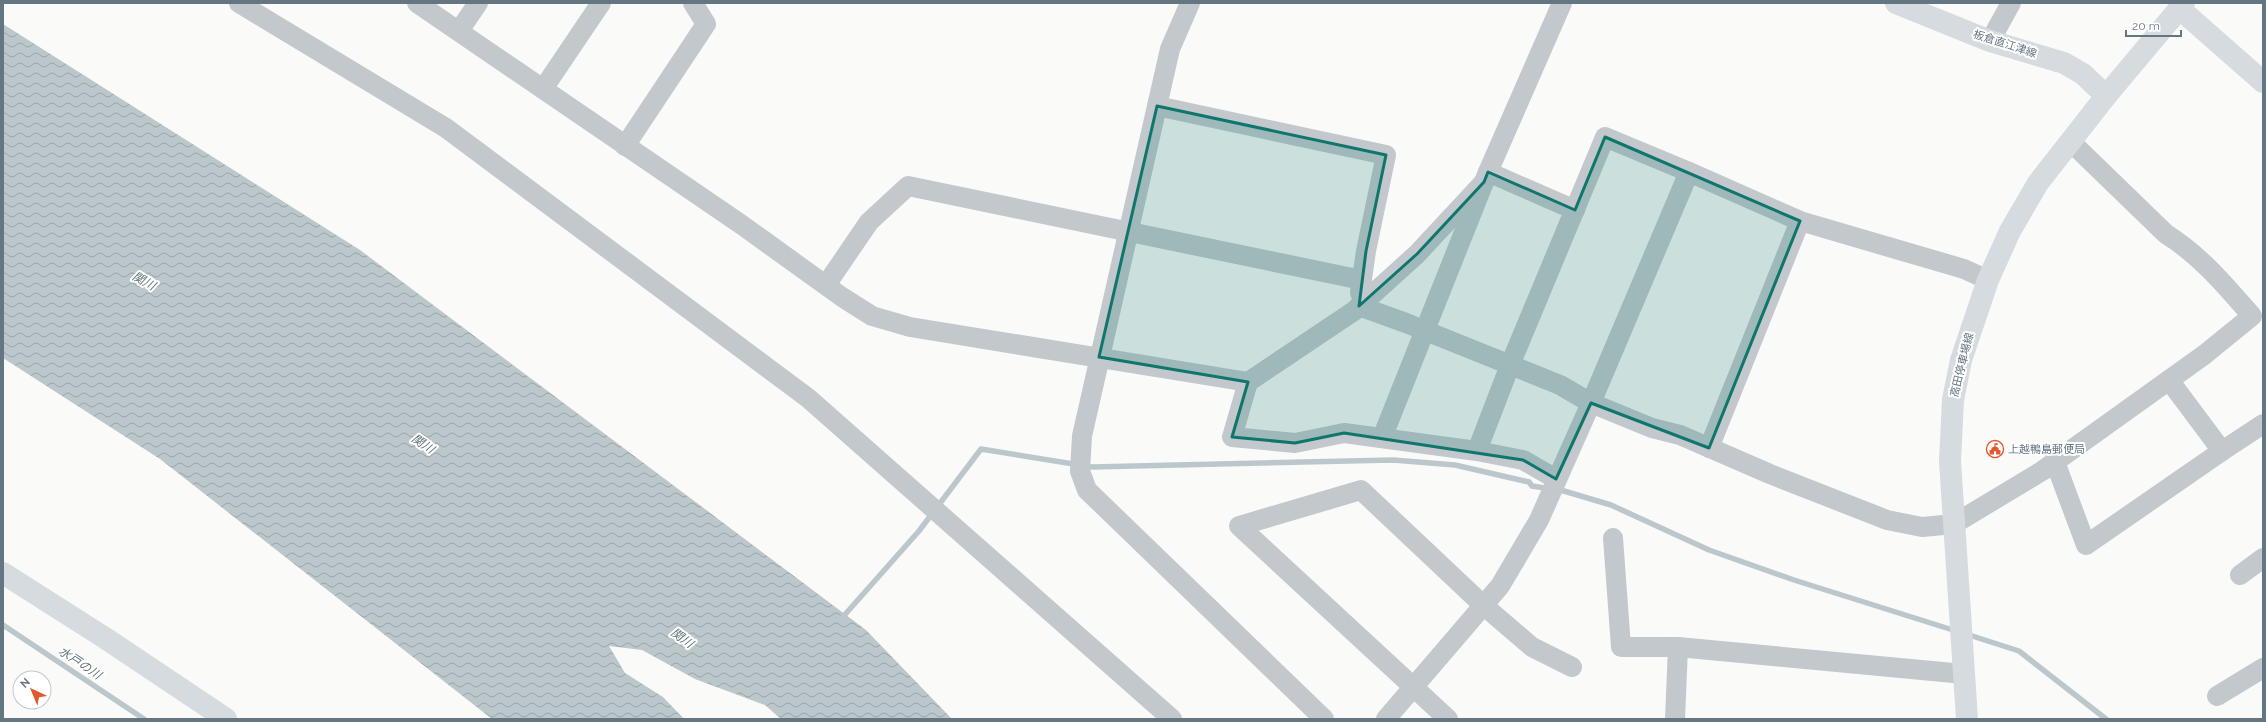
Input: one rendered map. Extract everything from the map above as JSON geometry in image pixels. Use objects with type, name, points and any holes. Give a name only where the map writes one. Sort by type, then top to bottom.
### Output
[{"type":"main road","name":"板倉直江津線","points":[[1896,3],[1990,41],[2064,63],[2083,74],[2106,96]]},
{"type":"main road","points":[[2182,6],[2263,82]]},
{"type":"main road","name":"高田停車場線","points":[[1967,719],[1950,461],[1952,400],[1961,360],[1988,280],[2010,231],[2038,183],[2106,96],[2182,6]]},
{"type":"main road","points":[[3,573],[105,638],[226,719]]},
{"type":"street","points":[[239,3],[446,128],[808,398],[1172,719]]},
{"type":"street","points":[[417,3],[872,316],[910,327],[1248,382]]},
{"type":"street","points":[[459,31],[478,3]]},
{"type":"street","points":[[543,89],[601,3]]},
{"type":"street","points":[[625,146],[706,24],[693,3]]},
{"type":"street","points":[[1190,3],[1170,49],[1082,436],[1080,471],[1087,490],[1324,719]]},
{"type":"street","points":[[1382,438],[1486,177],[1562,3]]},
{"type":"street","points":[[1990,41],[2011,3]]},
{"type":"street","points":[[1157,106],[1386,155],[1366,251],[1359,306]]},
{"type":"street","points":[[1477,451],[1510,365],[1605,137],[1800,221],[1964,269],[1988,280]]},
{"type":"street","points":[[1359,306],[1424,330],[1560,385],[1591,403],[1652,428],[1680,435],[1887,520],[1922,527],[1954,524],[2055,462],[2204,355],[2252,316],[2209,266],[2184,245],[2166,234],[2071,142]]},
{"type":"street","points":[[1386,719],[1500,586],[1539,520],[1591,403],[1689,172]]},
{"type":"street","points":[[1486,177],[1575,210]]},
{"type":"street","points":[[1486,177],[1416,254],[1359,306],[1248,382],[1232,437],[1295,443],[1344,433],[1477,451],[1523,460],[1556,479]]},
{"type":"street","points":[[826,285],[870,222],[908,186],[1362,280]]},
{"type":"street","points":[[1709,448],[1800,221]]},
{"type":"street","points":[[2169,380],[2222,451]]},
{"type":"street","points":[[2055,462],[2086,545],[2263,424]]},
{"type":"street","points":[[1448,719],[1239,526],[1361,490],[1483,605],[1532,648],[1572,667]]},
{"type":"street","points":[[1613,538],[1621,647],[1678,647],[1964,674]]},
{"type":"street","points":[[2240,575],[2263,558]]},
{"type":"street","points":[[1675,719],[1678,647]]},
{"type":"street","points":[[2217,696],[2263,668]]},
{"type":"highlighted area","points":[[1157,106],[1386,155],[1366,251],[1359,306],[1417,254],[1484,182],[1488,172],[1575,210],[1605,137],[1800,221],[1709,448],[1591,403],[1556,479],[1523,460],[1344,433],[1295,443],[1232,437],[1248,382],[1099,357]]},
{"type":"water","name":"関川","points":[[3,24],[360,250],[866,630],[952,719],[781,719],[765,705],[695,679],[642,650],[609,646],[625,673],[663,697],[684,719],[492,719],[160,459],[3,358]]},
{"type":"waterway","points":[[841,619],[919,531],[981,449],[1092,467],[1393,460],[1455,465],[1529,482],[1532,486],[1564,491],[1611,505],[1709,550],[1794,580],[1956,631]]},
{"type":"waterway","name":"水戸の川","points":[[3,625],[144,719]]},
{"type":"waterway","points":[[1966,634],[2019,651],[2106,719]]},
{"type":"place","name":"上越鴨島郵便局","points":[[1995,449]]}]
